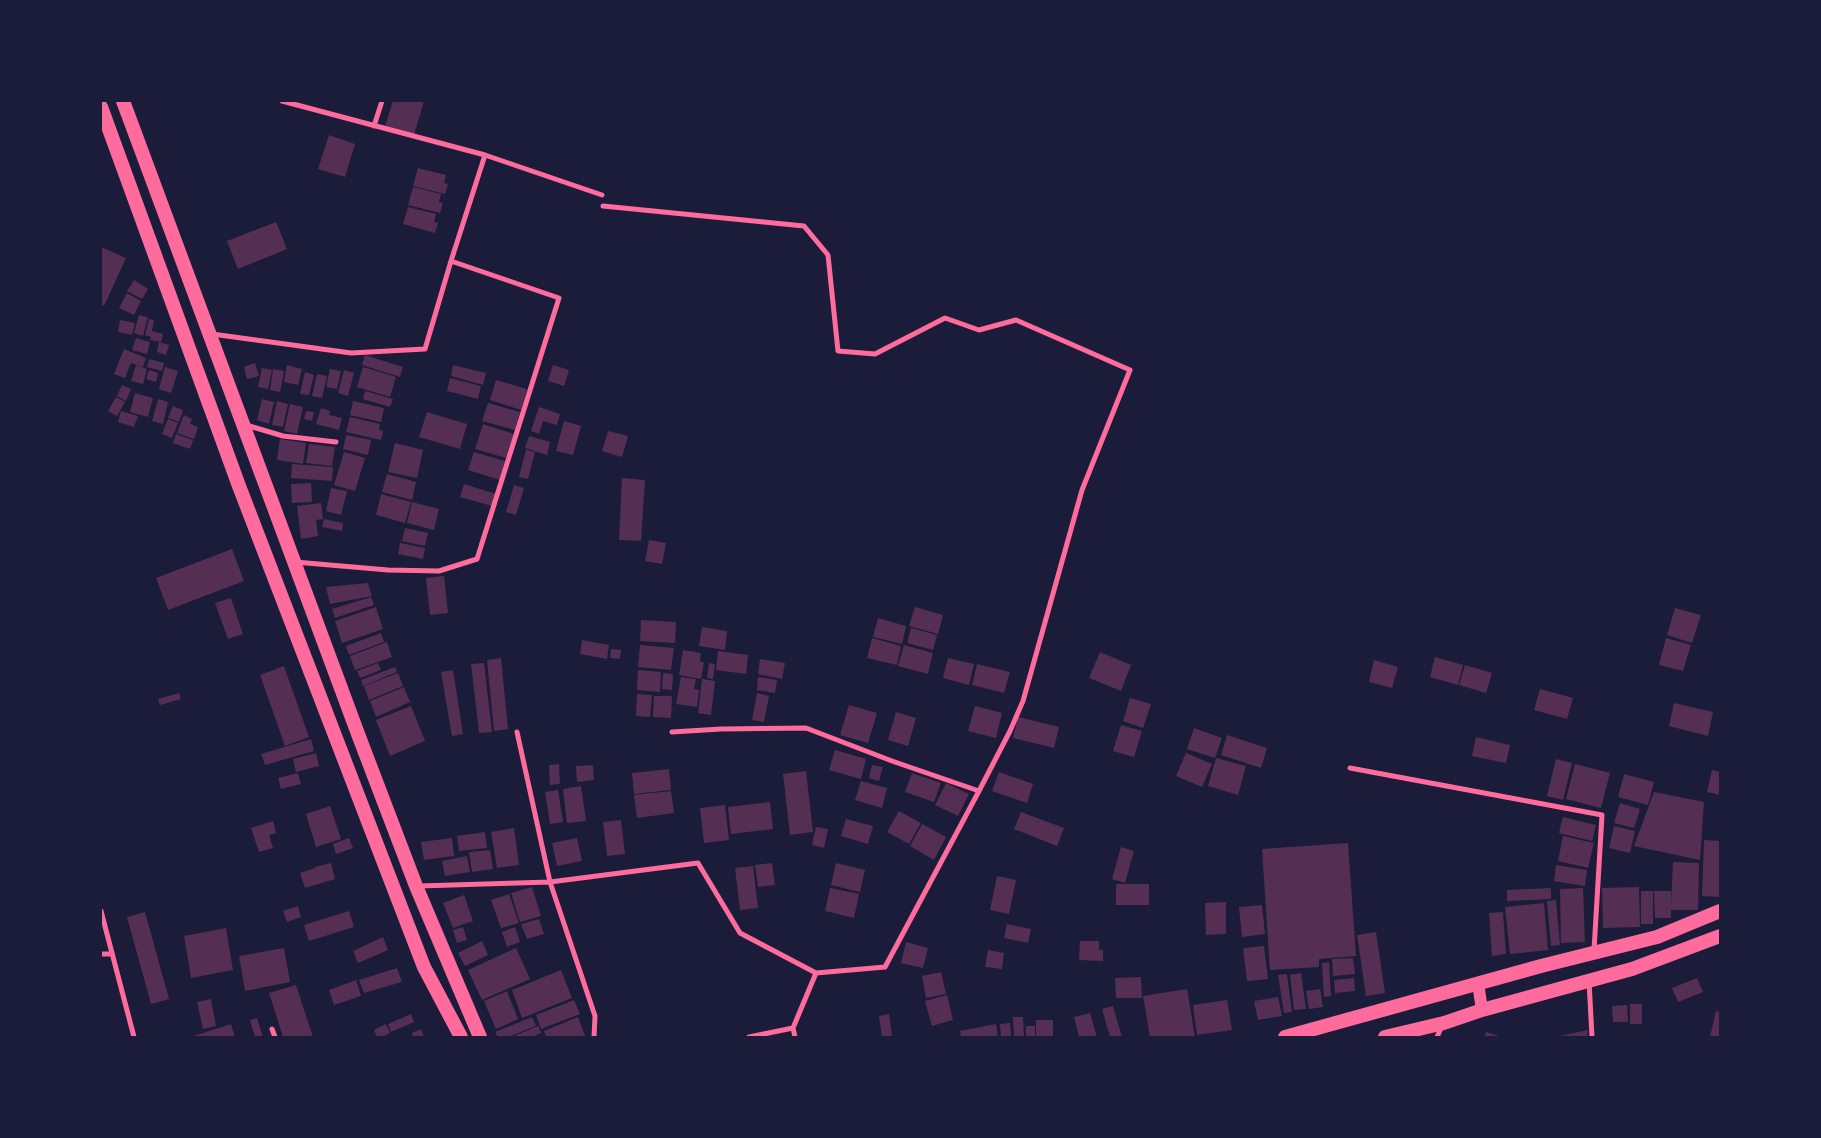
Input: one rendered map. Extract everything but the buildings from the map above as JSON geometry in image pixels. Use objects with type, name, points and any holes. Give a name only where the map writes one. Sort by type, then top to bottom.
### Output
[{"type":"highway","points":[[123,101],[416,886],[480,1037]]},
{"type":"highway","points":[[101,107],[239,486],[424,967],[461,1037]]},
{"type":"highway","points":[[201,379],[222,370]]},
{"type":"highway","points":[[1285,1037],[1478,983],[1656,937],[1720,911]]},
{"type":"highway","points":[[1385,1037],[1444,1023],[1482,1010],[1632,969],[1720,936]]},
{"type":"main road","points":[[1478,983],[1482,1010]]},
{"type":"street","points":[[282,101],[485,155],[602,196]]},
{"type":"street","points":[[374,126],[382,101]]},
{"type":"street","points":[[208,333],[351,353],[426,349],[451,261],[485,155]]},
{"type":"street","points":[[416,886],[550,882],[698,863],[740,933],[816,973],[885,967],[979,791],[1024,701],[1082,490],[1130,370],[1016,320],[980,330],[944,318],[875,354],[838,351],[828,255],[804,226],[603,206]]},
{"type":"street","points":[[295,562],[388,570],[439,571],[477,559],[559,298],[451,261]]},
{"type":"street","points":[[242,423],[284,436],[336,442]]},
{"type":"street","points":[[672,732],[721,729],[806,728],[892,761],[979,791]]},
{"type":"street","points":[[517,732],[550,882],[595,1016],[594,1037]]},
{"type":"street","points":[[1350,768],[1602,815],[1594,953]]},
{"type":"street","points":[[101,911],[134,1037]]},
{"type":"street","points":[[101,954],[112,954]]},
{"type":"street","points":[[795,1037],[793,1028],[816,973]]},
{"type":"street","points":[[1589,981],[1592,1037]]},
{"type":"street","points":[[1437,1037],[1444,1023]]},
{"type":"street","points":[[749,1037],[793,1028]]},
{"type":"street","points":[[272,1029],[275,1037]]}]
